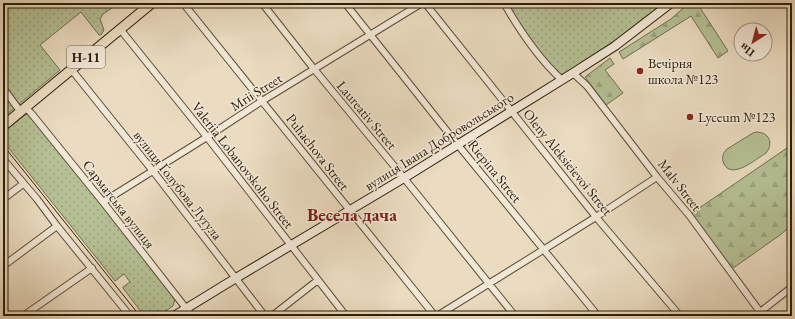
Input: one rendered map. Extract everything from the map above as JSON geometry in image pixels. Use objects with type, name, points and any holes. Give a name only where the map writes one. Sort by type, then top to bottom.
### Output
[{"type":"main road","name":"Н-11","points":[[3,126],[152,3]]},
{"type":"street","name":"Puhachova Street","points":[[183,3],[349,211],[436,316]]},
{"type":"street","name":"Laureativ Street","points":[[262,3],[515,316]]},
{"type":"street","name":"Riepina Street","points":[[345,3],[458,145],[598,316]]},
{"type":"street","name":"Mrii Street","points":[[103,202],[262,101],[423,3]]},
{"type":"street","name":"Oleny Aleksieievoi Street","points":[[423,3],[512,111],[596,217],[680,316]]},
{"type":"street","points":[[504,3],[539,56],[562,80]]},
{"type":"street","name":"вулиця Івана Добровольського","points":[[174,316],[290,245],[404,178],[562,80],[610,49],[671,3]]},
{"type":"street","name":"Valeriia Lobanovskoho Street","points":[[120,29],[207,137],[346,316]]},
{"type":"street","name":"вулиця Ґолубова Луґула","points":[[71,69],[266,316]]},
{"type":"street","name":"Malv Street","points":[[573,73],[587,86],[657,177],[689,215],[759,315]]},
{"type":"street","name":"Сарматська вулиця","points":[[3,88],[23,109],[31,113],[192,316]]},
{"type":"street","points":[[3,159],[37,199],[130,316]]},
{"type":"street","points":[[436,316],[544,250],[657,177]]},
{"type":"street","points":[[3,199],[23,184]]},
{"type":"street","points":[[3,266],[58,226]]},
{"type":"street","points":[[23,316],[92,268]]},
{"type":"street","points":[[272,316],[318,280]]},
{"type":"street","points":[[759,315],[792,287]]},
{"type":"green space","points":[[3,3],[113,3],[115,6],[103,14],[100,19],[104,30],[101,35],[99,35],[81,12],[40,45],[60,70],[18,105],[3,85]]},
{"type":"green space","points":[[504,3],[670,3],[562,80],[552,71]]},
{"type":"green space","points":[[689,3],[697,3],[728,51],[718,58],[691,16],[623,59],[619,52],[671,19]]},
{"type":"green space","points":[[610,58],[614,64],[605,70],[623,93],[606,105],[585,77]]},
{"type":"green space","points":[[3,92],[14,108],[3,118]]},
{"type":"green space","points":[[30,114],[173,295],[175,299],[173,306],[160,315],[142,313],[123,288],[130,282],[124,274],[115,281],[3,141],[3,132]]},
{"type":"green space","points":[[756,132],[764,134],[769,139],[770,146],[766,153],[744,167],[733,170],[728,168],[724,164],[723,160],[723,156],[727,149]]},
{"type":"green space","points":[[792,147],[792,225],[729,271],[689,215],[787,148]]},
{"type":"tram line","points":[[3,145],[140,316]]},
{"type":"place","name":"Вечірня школа №123","points":[[640,71]]},
{"type":"place","name":"Lyceum №123","points":[[690,117]]},
{"type":"district","name":"Весела дача","points":[[352,214]]}]
